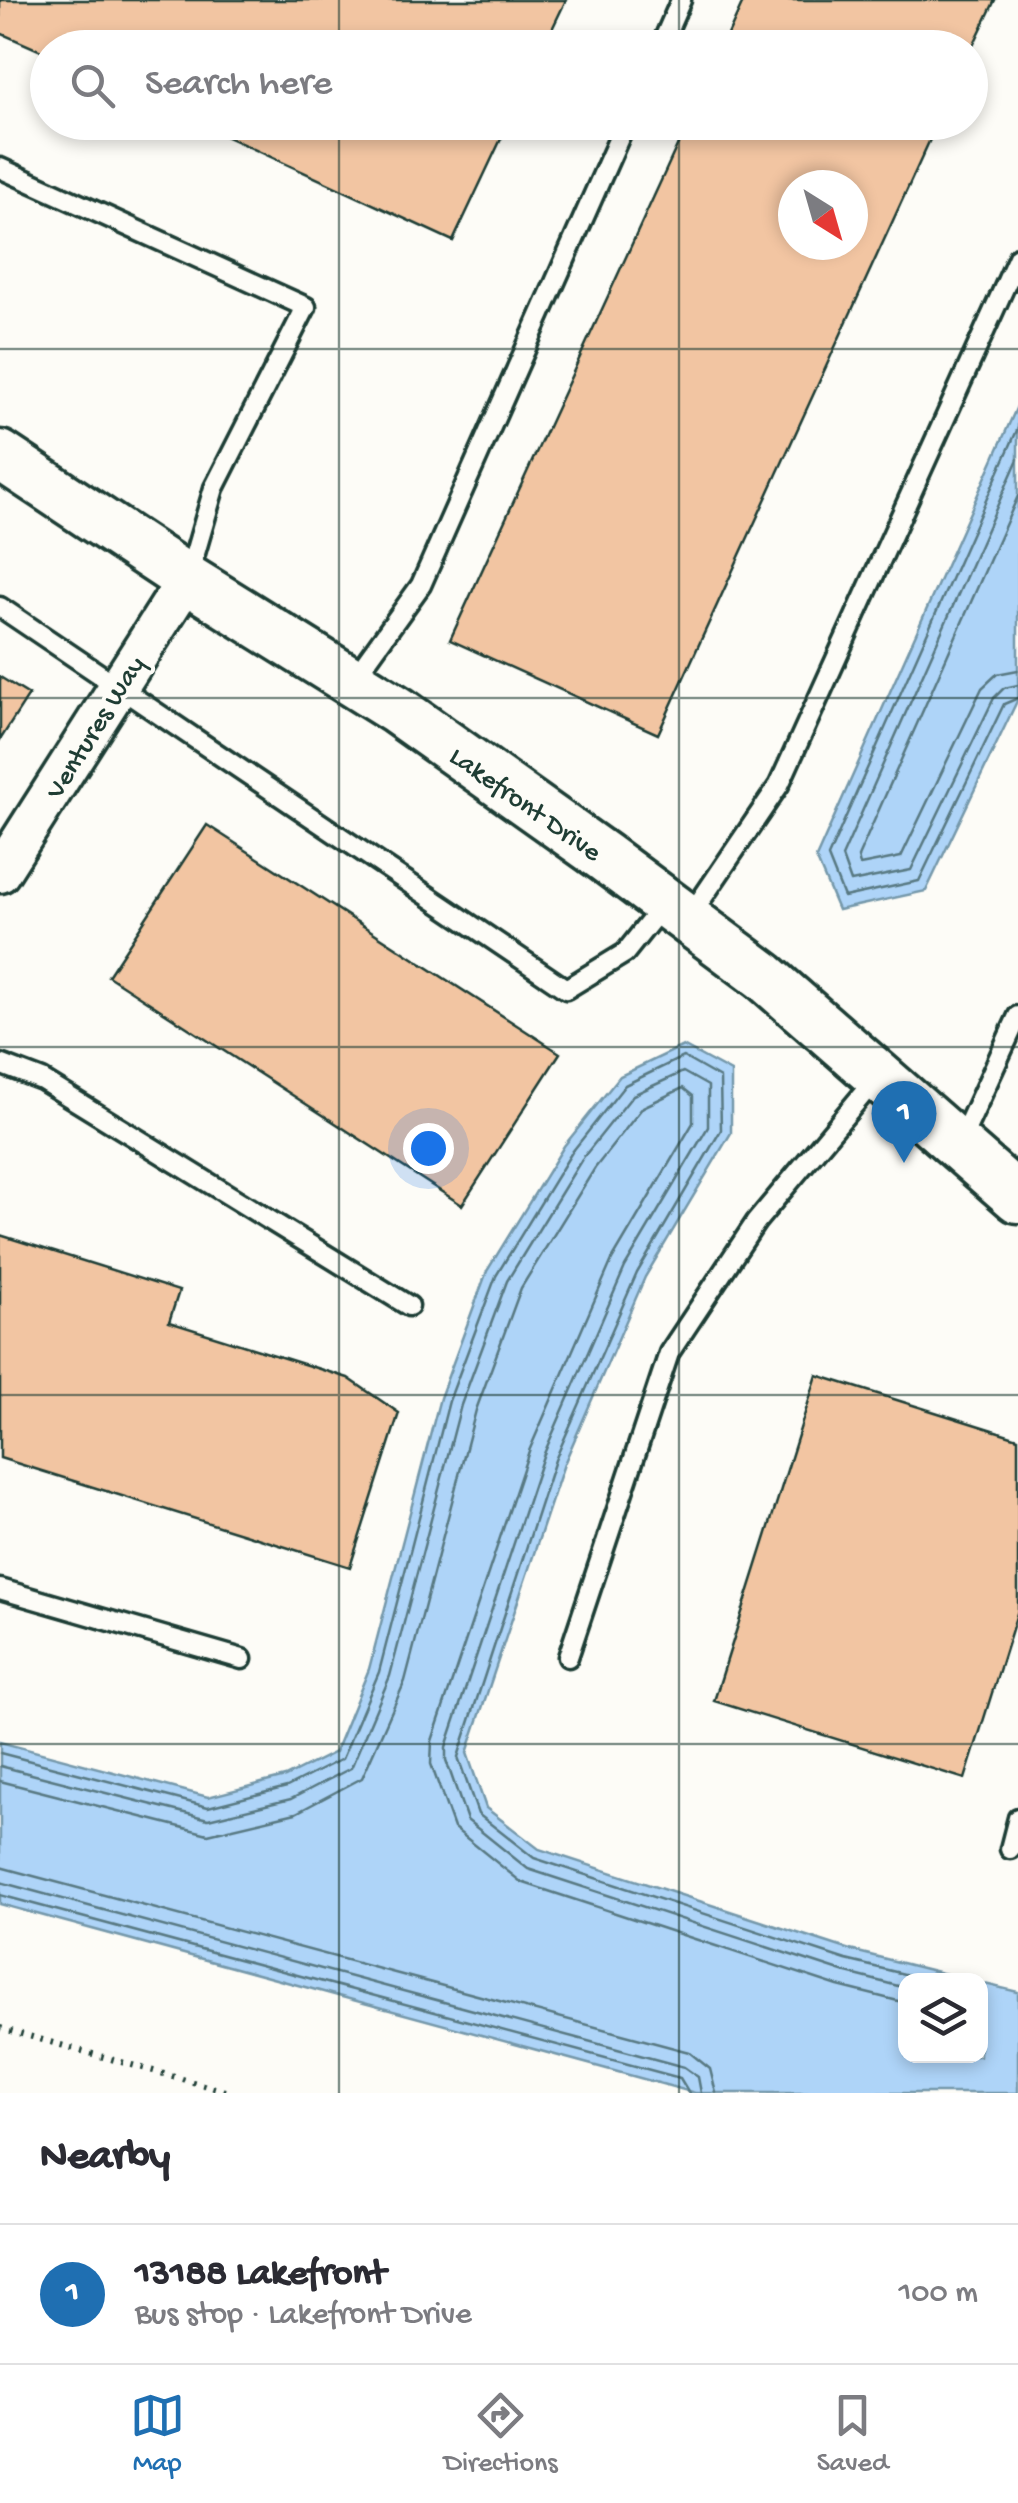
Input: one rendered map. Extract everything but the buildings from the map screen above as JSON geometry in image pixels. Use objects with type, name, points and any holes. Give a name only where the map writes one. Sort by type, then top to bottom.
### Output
[{"type":"street","name":"Lakefront Drive","points":[[0,455],[187,580],[352,682],[677,911],[764,976],[1018,1198]]},
{"type":"street","name":"Ventures Way","points":[[0,873],[187,580]]},
{"type":"lane","points":[[668,30],[681,0]]},
{"type":"lane","points":[[352,682],[420,585],[618,140]]},
{"type":"lane","points":[[0,168],[306,307],[214,488],[187,580]]},
{"type":"lane","points":[[0,608],[120,685],[566,989],[625,953],[677,911],[779,785],[1018,258]]},
{"type":"lane","points":[[958,1146],[1018,1016]]},
{"type":"lane","points":[[0,1064],[42,1080],[409,1306]]},
{"type":"lane","points":[[568,1657],[669,1353],[756,1222],[878,1076]]},
{"type":"lane","points":[[0,1589],[242,1659]]},
{"type":"lane","points":[[1010,1849],[1018,1818]]},
{"type":"path","points":[[0,2028],[232,2093]]},
{"type":"water","points":[[1018,404],[1018,699],[926,891],[838,910],[816,858]]},
{"type":"water","points":[[683,1046],[731,1072],[731,1133],[645,1277],[564,1464],[467,1753],[486,1808],[539,1849],[850,1950],[942,1973],[898,1973],[898,2063],[988,2063],[988,1985],[1018,1992],[1018,2093],[695,2093],[0,1904],[0,1742],[208,1797],[285,1777],[335,1752],[369,1669],[440,1398],[487,1271],[564,1146],[620,1076]]},
{"type":"place","name":"13188 Lakefront","points":[[904,1163]]}]
